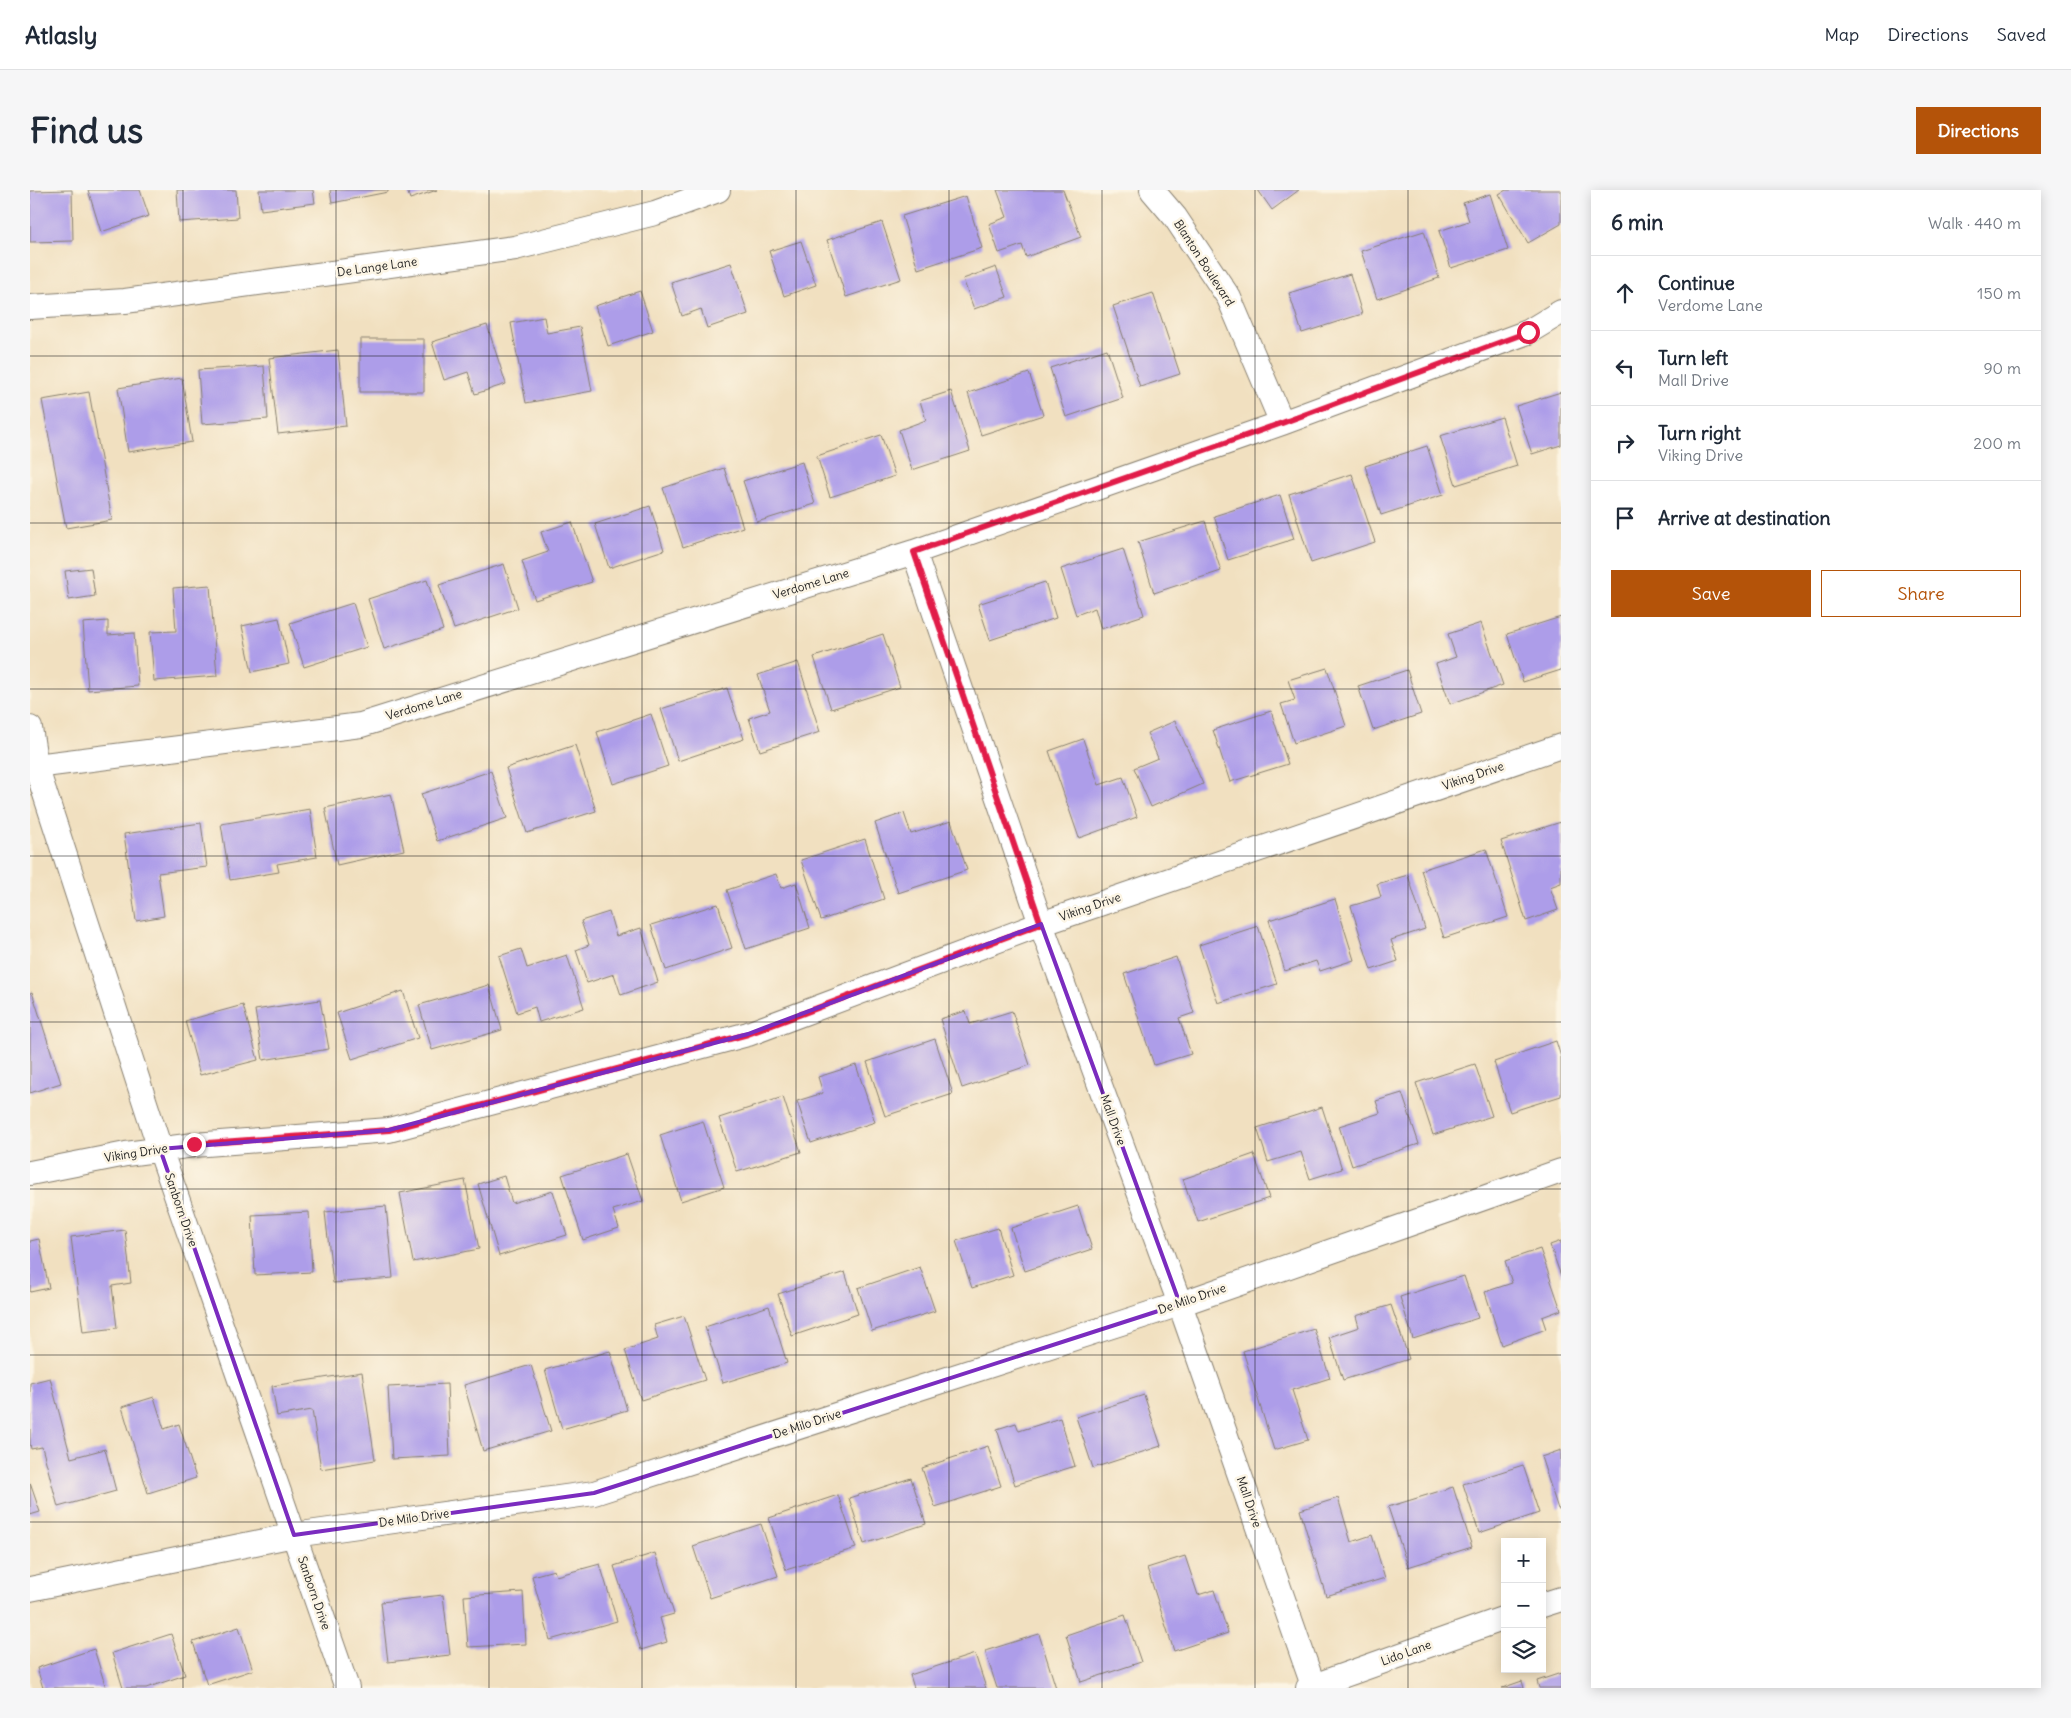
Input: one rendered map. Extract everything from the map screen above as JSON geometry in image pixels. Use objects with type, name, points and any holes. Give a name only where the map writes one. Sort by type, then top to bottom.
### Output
[{"type":"street","name":"De Lange Lane","points":[[30,307],[125,301],[514,248],[655,213],[718,190]]},
{"type":"street","name":"Blanton Boulevard","points":[[1152,190],[1175,217],[1229,298],[1282,423]]},
{"type":"street","name":"Verdome Lane","points":[[36,766],[361,725],[914,552],[1282,423],[1528,332],[1561,312]]},
{"type":"street","name":"Mall Drive","points":[[914,552],[1041,924],[1180,1304],[1312,1687]]},
{"type":"street","name":"Sanborn Drive","points":[[30,728],[36,766],[160,1150],[347,1688]]},
{"type":"street","name":"Viking Drive","points":[[30,1172],[194,1144],[389,1130],[748,1034],[1041,924],[1561,746]]},
{"type":"street","name":"De Milo Drive","points":[[30,1589],[294,1535],[594,1493],[1180,1304],[1561,1171]]},
{"type":"street","points":[[1546,1604],[1561,1598]]},
{"type":"street","name":"Lido Lane","points":[[1312,1687],[1501,1619]]},
{"type":"highlighted area","points":[[1041,924],[1180,1304],[594,1493],[294,1535],[160,1149],[389,1130],[748,1034]]},
{"type":"building","points":[[72,190],[73,241],[30,242],[30,191]]},
{"type":"building","points":[[88,190],[140,190],[149,216],[101,232]]},
{"type":"building","points":[[177,190],[236,190],[238,218],[179,222]]},
{"type":"building","points":[[259,190],[313,190],[315,203],[261,210]]},
{"type":"building","points":[[330,190],[388,190],[388,192],[332,203]]},
{"type":"building","points":[[407,190],[437,190],[410,199]]},
{"type":"building","points":[[997,190],[1063,190],[1081,237],[1026,257],[1022,245],[999,253],[989,224],[1007,217]]},
{"type":"building","points":[[1258,190],[1299,190],[1272,210]]},
{"type":"building","points":[[1506,190],[1561,190],[1561,224],[1528,243],[1499,194]]},
{"type":"building","points":[[1490,194],[1508,250],[1451,268],[1439,231],[1469,221],[1463,203]]},
{"type":"building","points":[[966,196],[982,248],[918,269],[902,216]]},
{"type":"building","points":[[882,222],[901,279],[846,297],[827,240]]},
{"type":"building","points":[[1424,231],[1439,278],[1377,299],[1361,251]]},
{"type":"building","points":[[801,241],[816,285],[784,296],[769,251]]},
{"type":"building","points":[[731,263],[748,314],[707,328],[701,309],[682,316],[671,282]]},
{"type":"building","points":[[996,267],[1007,297],[974,309],[963,279]]},
{"type":"building","points":[[1350,274],[1362,314],[1302,333],[1289,293]]},
{"type":"building","points":[[640,291],[653,331],[608,346],[595,306]]},
{"type":"building","points":[[1153,293],[1180,374],[1140,387],[1113,306]]},
{"type":"building","points":[[544,317],[547,333],[580,327],[592,391],[526,403],[511,323]]},
{"type":"building","points":[[487,325],[506,384],[475,394],[468,372],[444,380],[432,342]]},
{"type":"building","points":[[360,339],[424,339],[424,392],[360,392]]},
{"type":"building","points":[[1107,349],[1123,398],[1066,417],[1050,368]]},
{"type":"building","points":[[338,350],[346,426],[278,434],[269,358]]},
{"type":"building","points":[[264,366],[268,419],[202,424],[198,370]]},
{"type":"building","points":[[1029,373],[1043,415],[981,435],[968,393]]},
{"type":"building","points":[[182,378],[192,442],[128,452],[118,388]]},
{"type":"building","points":[[951,391],[970,451],[912,470],[899,430],[926,420],[920,401]]},
{"type":"building","points":[[89,392],[112,520],[66,528],[42,400]]},
{"type":"building","points":[[1561,392],[1561,445],[1532,454],[1516,406]]},
{"type":"building","points":[[1502,417],[1517,466],[1456,485],[1440,436]]},
{"type":"building","points":[[881,435],[895,476],[830,497],[817,456]]},
{"type":"building","points":[[1427,446],[1443,495],[1381,515],[1365,466]]},
{"type":"building","points":[[802,462],[815,504],[757,522],[743,481]]},
{"type":"building","points":[[724,468],[743,527],[683,547],[663,488]]},
{"type":"building","points":[[1352,474],[1375,542],[1311,563],[1289,494]]},
{"type":"building","points":[[1280,495],[1294,539],[1228,560],[1214,516]]},
{"type":"building","points":[[650,506],[664,550],[609,568],[595,524]]},
{"type":"building","points":[[1205,521],[1221,571],[1154,593],[1138,542]]},
{"type":"building","points":[[572,522],[592,582],[535,600],[522,561],[548,552],[541,532]]},
{"type":"building","points":[[1123,549],[1144,615],[1101,629],[1095,608],[1076,615],[1061,569]]},
{"type":"building","points":[[504,564],[518,608],[454,629],[439,585]]},
{"type":"building","points":[[91,568],[95,596],[69,600],[65,571]]},
{"type":"building","points":[[427,580],[443,630],[384,649],[368,599]]},
{"type":"building","points":[[1045,582],[1056,618],[990,640],[978,604]]},
{"type":"building","points":[[210,585],[217,676],[154,681],[150,632],[176,631],[173,588]]},
{"type":"building","points":[[353,603],[367,647],[304,667],[290,623]]},
{"type":"building","points":[[1561,617],[1561,670],[1523,682],[1507,634]]},
{"type":"building","points":[[279,618],[289,664],[252,672],[242,626]]},
{"type":"building","points":[[108,621],[108,635],[134,633],[138,686],[88,690],[83,623]]},
{"type":"building","points":[[1481,623],[1503,685],[1450,704],[1436,664],[1456,657],[1448,634]]},
{"type":"building","points":[[883,634],[900,687],[831,709],[814,657]]},
{"type":"building","points":[[798,662],[820,732],[760,751],[749,718],[770,711],[758,675]]},
{"type":"building","points":[[1327,668],[1346,726],[1294,743],[1281,704],[1295,700],[1288,680]]},
{"type":"building","points":[[1407,670],[1421,714],[1373,730],[1358,686]]},
{"type":"building","points":[[727,688],[744,739],[678,761],[661,709]]},
{"type":"building","points":[[1271,711],[1288,764],[1230,782],[1213,730]]},
{"type":"building","points":[[651,714],[668,766],[613,784],[597,732]]},
{"type":"building","points":[[1175,721],[1203,784],[1151,807],[1134,768],[1158,758],[1147,733]]},
{"type":"building","points":[[1083,739],[1099,785],[1123,777],[1137,817],[1079,838],[1049,751]]},
{"type":"building","points":[[575,745],[596,811],[527,833],[506,768]]},
{"type":"building","points":[[491,771],[507,818],[437,841],[421,794]]},
{"type":"building","points":[[391,794],[404,850],[337,865],[325,808]]},
{"type":"building","points":[[310,809],[317,857],[277,864],[279,872],[230,880],[221,824]]},
{"type":"building","points":[[904,813],[911,834],[951,821],[967,870],[898,893],[875,823]]},
{"type":"building","points":[[1561,822],[1561,883],[1550,887],[1558,910],[1526,921],[1501,841]]},
{"type":"building","points":[[201,823],[207,867],[158,873],[164,916],[136,921],[124,834]]},
{"type":"building","points":[[865,839],[884,899],[821,920],[801,860]]},
{"type":"building","points":[[1486,849],[1508,917],[1444,938],[1421,870]]},
{"type":"building","points":[[776,874],[781,888],[796,883],[810,928],[746,949],[727,890]]},
{"type":"building","points":[[1408,875],[1425,929],[1391,940],[1398,961],[1371,970],[1351,906],[1381,897],[1377,884]]},
{"type":"building","points":[[1335,899],[1354,960],[1320,971],[1316,961],[1285,971],[1269,920]]},
{"type":"building","points":[[718,904],[732,948],[666,970],[651,925]]},
{"type":"building","points":[[609,912],[616,936],[641,928],[658,982],[621,995],[614,974],[587,983],[576,950],[589,945],[581,921]]},
{"type":"building","points":[[1258,926],[1277,984],[1218,1003],[1199,945]]},
{"type":"building","points":[[521,949],[527,968],[567,955],[584,1008],[539,1022],[535,1007],[517,1013],[499,956]]},
{"type":"building","points":[[1176,957],[1194,1013],[1179,1018],[1191,1054],[1154,1065],[1124,974]]},
{"type":"building","points":[[489,985],[502,1030],[432,1050],[419,1005]]},
{"type":"building","points":[[403,991],[418,1038],[352,1059],[337,1013]]},
{"type":"building","points":[[32,992],[61,1083],[30,1093],[30,993]]},
{"type":"building","points":[[320,1000],[329,1049],[263,1060],[255,1010]]},
{"type":"building","points":[[243,1005],[258,1060],[200,1075],[185,1021]]},
{"type":"building","points":[[966,1011],[970,1024],[1012,1011],[1030,1065],[962,1088],[940,1019]]},
{"type":"building","points":[[935,1039],[953,1094],[885,1116],[867,1062]]},
{"type":"building","points":[[1556,1041],[1561,1057],[1561,1096],[1510,1112],[1494,1062]]},
{"type":"building","points":[[1475,1064],[1492,1116],[1433,1135],[1416,1083]]},
{"type":"building","points":[[856,1065],[875,1122],[811,1143],[797,1101],[823,1093],[818,1077]]},
{"type":"building","points":[[1402,1093],[1419,1144],[1352,1166],[1339,1126],[1380,1113],[1376,1101]]},
{"type":"building","points":[[783,1097],[801,1152],[737,1172],[719,1118]]},
{"type":"building","points":[[1322,1107],[1342,1169],[1310,1179],[1301,1152],[1268,1162],[1257,1128]]},
{"type":"building","points":[[703,1121],[724,1187],[681,1201],[660,1135]]},
{"type":"building","points":[[627,1154],[643,1201],[613,1210],[619,1228],[583,1240],[562,1175]]},
{"type":"building","points":[[1254,1154],[1269,1198],[1198,1222],[1183,1179]]},
{"type":"building","points":[[504,1176],[512,1203],[553,1191],[567,1235],[499,1256],[478,1184]]},
{"type":"building","points":[[465,1180],[479,1249],[413,1262],[400,1193]]},
{"type":"building","points":[[386,1206],[393,1278],[333,1283],[325,1212]]},
{"type":"building","points":[[1078,1206],[1092,1249],[1025,1271],[1011,1228]]},
{"type":"building","points":[[309,1212],[312,1272],[255,1275],[252,1215]]},
{"type":"building","points":[[998,1228],[1013,1275],[972,1288],[956,1241]]},
{"type":"building","points":[[125,1230],[131,1283],[112,1286],[117,1328],[83,1332],[71,1237]]},
{"type":"building","points":[[39,1239],[49,1288],[30,1292],[30,1241]]},
{"type":"building","points":[[1561,1241],[1561,1276],[1550,1245]]},
{"type":"building","points":[[1540,1249],[1561,1310],[1542,1317],[1546,1329],[1502,1345],[1485,1292],[1512,1283],[1505,1261]]},
{"type":"building","points":[[920,1267],[935,1311],[872,1331],[858,1288]]},
{"type":"building","points":[[845,1272],[858,1314],[792,1336],[778,1294]]},
{"type":"building","points":[[1464,1276],[1478,1318],[1413,1339],[1400,1297]]},
{"type":"building","points":[[1391,1305],[1409,1359],[1343,1380],[1329,1337],[1359,1327],[1356,1316]]},
{"type":"building","points":[[769,1306],[787,1363],[723,1383],[705,1327]]},
{"type":"building","points":[[684,1316],[705,1380],[641,1400],[625,1350],[658,1339],[654,1325]]},
{"type":"building","points":[[1314,1329],[1330,1378],[1292,1390],[1308,1440],[1274,1450],[1243,1351]]},
{"type":"building","points":[[610,1351],[627,1410],[562,1429],[545,1370]]},
{"type":"building","points":[[531,1365],[551,1431],[483,1451],[464,1385]]},
{"type":"building","points":[[362,1372],[375,1460],[321,1469],[312,1410],[277,1416],[272,1386]]},
{"type":"building","points":[[50,1378],[71,1458],[105,1449],[116,1491],[58,1507],[42,1447],[31,1449],[30,1444],[30,1383]]},
{"type":"building","points":[[447,1384],[450,1456],[392,1459],[388,1387]]},
{"type":"building","points":[[1144,1395],[1161,1446],[1093,1468],[1076,1417]]},
{"type":"building","points":[[154,1397],[164,1429],[179,1424],[196,1478],[148,1493],[122,1407]]},
{"type":"building","points":[[1060,1418],[1075,1466],[1015,1485],[997,1429],[1016,1423],[1019,1431]]},
{"type":"building","points":[[988,1446],[1001,1486],[935,1507],[922,1468]]},
{"type":"building","points":[[1561,1450],[1561,1508],[1558,1509],[1541,1457]]},
{"type":"building","points":[[1523,1465],[1539,1513],[1479,1533],[1463,1484]]},
{"type":"building","points":[[911,1478],[926,1524],[864,1544],[849,1498]]},
{"type":"building","points":[[30,1483],[40,1512],[30,1515]]},
{"type":"building","points":[[1453,1487],[1472,1547],[1408,1567],[1388,1507]]},
{"type":"building","points":[[838,1495],[856,1548],[786,1570],[769,1518]]},
{"type":"building","points":[[1338,1498],[1351,1542],[1372,1535],[1385,1578],[1326,1596],[1300,1510]]},
{"type":"building","points":[[761,1524],[778,1576],[710,1598],[693,1546]]},
{"type":"building","points":[[655,1553],[674,1614],[660,1618],[667,1642],[641,1650],[614,1566]]},
{"type":"building","points":[[1185,1556],[1198,1595],[1214,1590],[1228,1633],[1174,1651],[1147,1568]]},
{"type":"building","points":[[600,1564],[617,1621],[550,1640],[532,1576],[554,1570],[556,1576]]},
{"type":"building","points":[[523,1592],[526,1644],[468,1647],[464,1596]]},
{"type":"building","points":[[443,1595],[450,1655],[388,1662],[381,1602]]},
{"type":"building","points":[[1125,1615],[1141,1662],[1081,1682],[1066,1635]]},
{"type":"building","points":[[239,1627],[253,1670],[207,1685],[193,1642]]},
{"type":"building","points":[[171,1634],[185,1675],[146,1688],[123,1688],[112,1653]]},
{"type":"building","points":[[1039,1634],[1056,1688],[997,1688],[985,1651]]},
{"type":"building","points":[[94,1649],[106,1688],[43,1688],[37,1668]]},
{"type":"building","points":[[975,1654],[986,1688],[914,1688],[910,1675]]},
{"type":"building","points":[[1561,1673],[1561,1688],[1539,1688],[1537,1681]]},
{"type":"building","points":[[1522,1681],[1524,1688],[1502,1688]]},
{"type":"route","points":[[194,1144],[389,1130],[748,1034],[1041,924],[914,552],[1282,423],[1528,332]]}]
